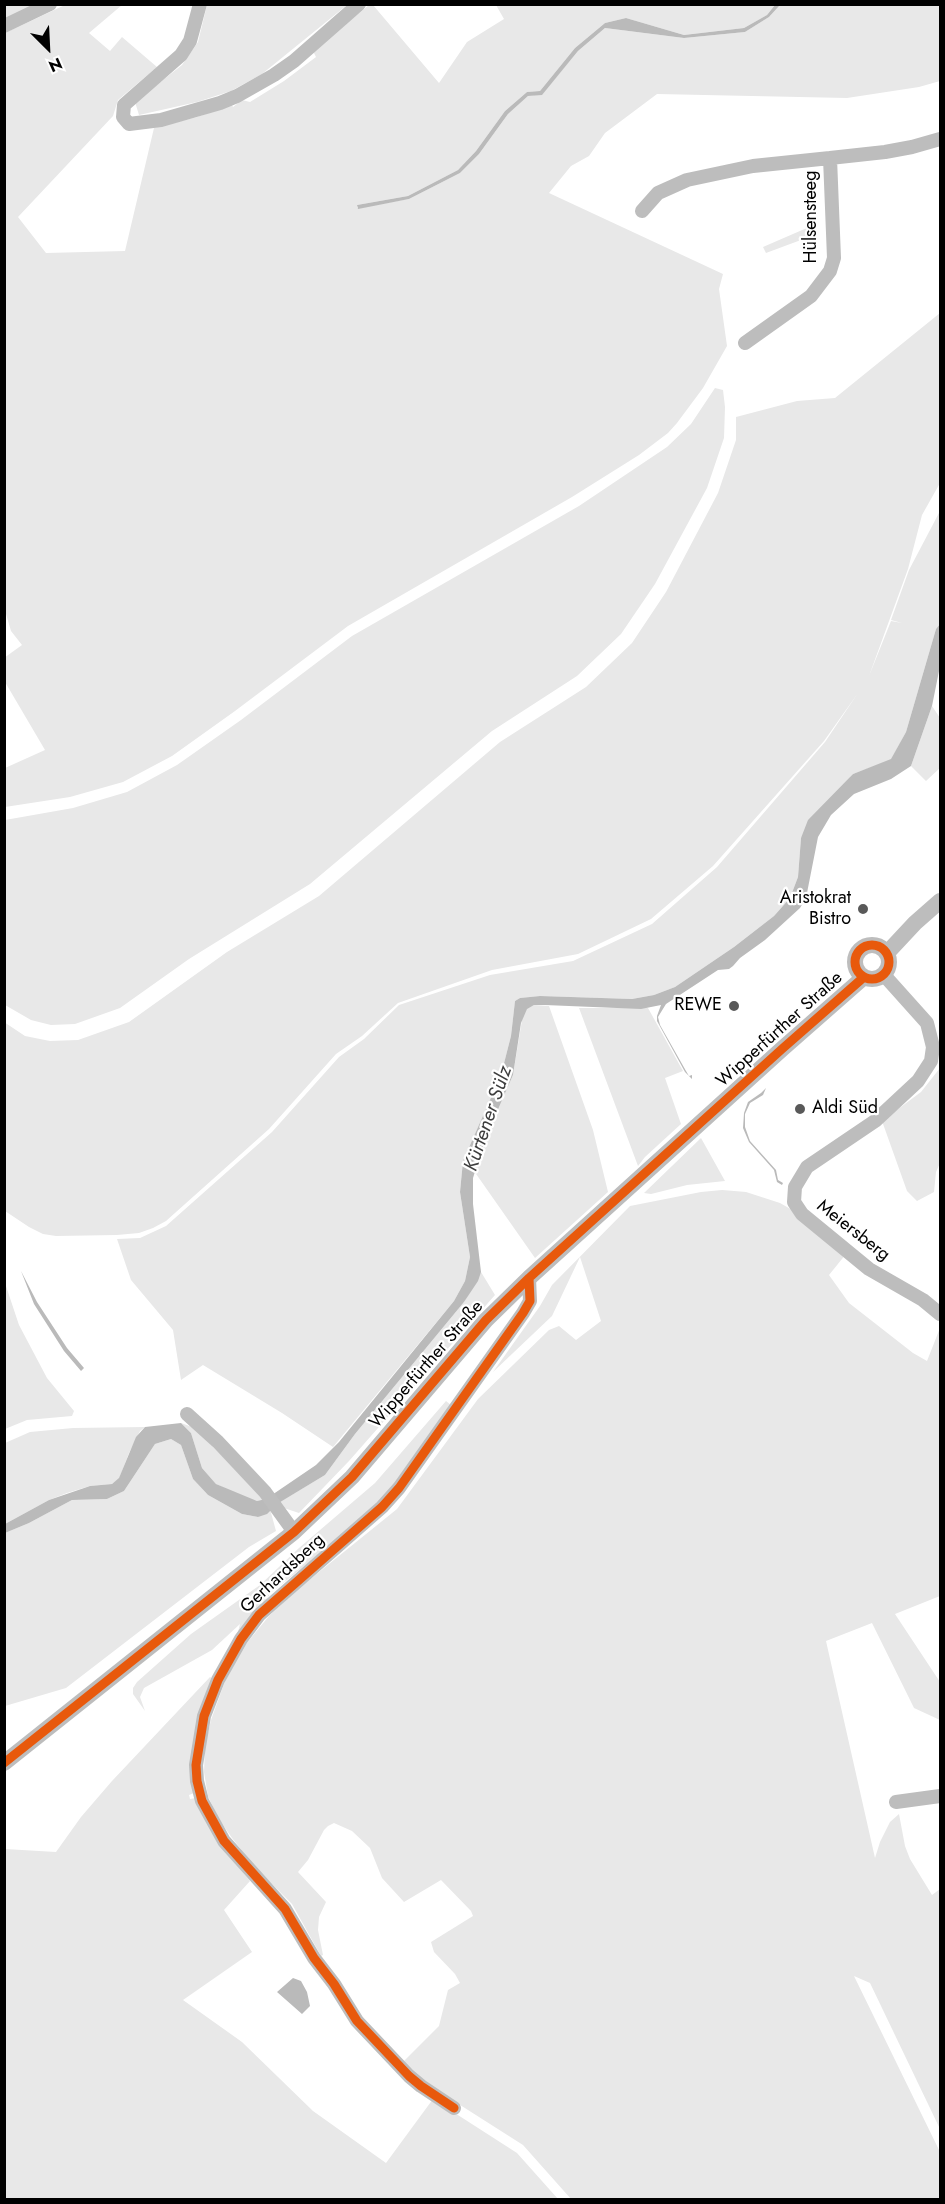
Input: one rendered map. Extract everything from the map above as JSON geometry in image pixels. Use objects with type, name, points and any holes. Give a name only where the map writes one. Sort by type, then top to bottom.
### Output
[{"type":"main road","points":[[887,953],[940,901]]},
{"type":"main road","points":[[873,945],[882,948],[887,953],[889,966],[884,975],[876,979],[864,977],[856,967],[855,957],[860,950],[873,945]]},
{"type":"main road","name":"Wipperfürther Straße","points":[[4,1763],[294,1532],[352,1477],[486,1320],[529,1278],[864,977]]},
{"type":"street","points":[[4,26],[50,4]]},
{"type":"street","points":[[200,4],[190,41],[181,55],[124,105],[123,117],[129,124],[161,120],[220,103],[254,87],[294,60],[359,4]]},
{"type":"street","name":"Hülsensteeg","points":[[642,211],[658,193],[687,180],[753,166],[885,152],[940,139]]},
{"type":"street","name":"Hülsensteeg","points":[[745,343],[811,296],[830,271],[834,258],[830,158]]},
{"type":"street","name":"Meiersberg","points":[[884,975],[927,1023],[933,1047],[931,1060],[918,1081],[875,1121],[807,1167],[795,1187],[794,1202],[802,1214],[869,1269],[923,1300],[940,1314]]},
{"type":"street","name":"Gerhardsberg","points":[[454,2108],[415,2081],[357,2021],[334,1984],[314,1958],[285,1909],[224,1841],[202,1801],[196,1765],[204,1716],[218,1680],[241,1639],[266,1608],[382,1507],[399,1488],[524,1313],[530,1301],[529,1278]]},
{"type":"street","points":[[187,1414],[265,1492],[294,1532]]},
{"type":"street","points":[[896,1802],[940,1796]]},
{"type":"shaded area","points":[[5,5],[34,5],[5,19]]},
{"type":"shaded area","points":[[65,5],[122,5],[89,33],[110,51],[122,37],[157,67],[118,100],[113,116],[18,217],[46,253],[125,251],[154,128],[232,105],[233,107],[242,100],[250,102],[284,81],[316,57],[313,51],[369,5],[373,5],[439,83],[467,42],[504,19],[496,5],[775,5],[767,15],[744,28],[684,35],[626,18],[605,23],[575,48],[540,91],[527,92],[505,111],[476,151],[458,170],[408,196],[357,205],[357,208],[409,199],[460,173],[479,154],[508,114],[528,96],[542,94],[578,51],[605,28],[684,38],[745,32],[769,17],[780,5],[940,5],[940,81],[919,87],[847,98],[657,94],[605,133],[589,156],[571,166],[549,193],[723,274],[719,289],[727,346],[703,388],[677,423],[668,433],[639,455],[572,497],[348,626],[172,756],[123,782],[70,797],[5,807],[5,768],[45,750],[5,682],[4,658],[22,645],[11,631],[4,607],[5,33]]},
{"type":"shaded area","points":[[207,5],[347,5],[262,74],[231,91],[197,102],[139,115],[135,102],[182,65],[198,42]]},
{"type":"shaded area","points":[[816,224],[817,234],[766,253],[763,247]]},
{"type":"shaded area","points":[[940,313],[940,483],[922,515],[908,569],[869,676],[891,621],[902,623],[891,620],[909,570],[940,511],[940,624],[936,629],[906,732],[891,760],[853,774],[801,838],[798,877],[790,898],[774,916],[734,947],[675,987],[654,995],[632,999],[540,996],[520,998],[515,1001],[511,1036],[501,1075],[463,1161],[460,1192],[470,1257],[465,1281],[454,1301],[333,1447],[203,1365],[181,1380],[173,1330],[131,1280],[117,1239],[140,1238],[166,1226],[272,1132],[339,1057],[364,1039],[399,1005],[490,975],[573,961],[652,924],[717,867],[825,742],[858,693],[824,741],[713,866],[651,919],[578,954],[492,970],[398,1003],[362,1036],[336,1054],[269,1129],[166,1221],[153,1228],[139,1233],[117,1235],[56,1236],[43,1234],[5,1211],[4,1022],[25,1036],[50,1041],[78,1040],[129,1022],[227,952],[319,896],[500,742],[586,687],[632,643],[666,592],[718,493],[736,440],[736,417],[797,401],[835,398]]},
{"type":"shaded area","points":[[715,388],[723,390],[724,438],[707,488],[655,584],[621,634],[577,676],[492,731],[310,884],[189,959],[120,1008],[75,1024],[51,1025],[31,1020],[5,1005],[5,820],[73,808],[127,792],[177,765],[352,636],[579,506],[667,447],[691,424]]},
{"type":"shaded area","points":[[932,706],[940,718],[940,768],[926,781],[911,766]]},
{"type":"shaded area","points":[[534,1005],[549,1006],[593,1130],[608,1192],[535,1258],[474,1171],[513,1075],[523,1014],[527,1008]]},
{"type":"shaded area","points":[[579,1008],[648,1008],[683,1071],[665,1078],[681,1124],[638,1166]]},
{"type":"shaded area","points":[[940,1068],[940,1163],[936,1172],[934,1192],[917,1201],[907,1191],[882,1121],[921,1092]]},
{"type":"shaded area","points":[[701,1138],[725,1181],[687,1185],[651,1194],[644,1193]]},
{"type":"shaded area","points":[[722,1190],[746,1192],[780,1203],[794,1211],[846,1254],[829,1275],[849,1303],[913,1353],[927,1361],[940,1328],[940,1596],[895,1614],[940,1682],[940,1720],[914,1708],[872,1623],[826,1641],[875,1858],[890,1822],[899,1814],[910,1859],[932,1895],[940,1889],[940,2129],[870,1983],[854,1976],[940,2152],[940,2199],[571,2199],[523,2145],[424,2082],[403,2062],[439,2026],[448,1990],[460,1983],[455,1974],[434,1952],[431,1942],[473,1916],[471,1911],[441,1880],[404,1902],[382,1878],[370,1848],[352,1831],[334,1823],[324,1830],[308,1860],[298,1872],[326,1902],[319,1917],[318,1930],[323,1955],[321,1956],[292,1904],[255,1867],[232,1838],[218,1818],[208,1796],[204,1772],[205,1746],[211,1720],[224,1684],[241,1650],[269,1616],[298,1589],[397,1509],[478,1399],[549,1330],[559,1326],[576,1340],[601,1321],[580,1257],[552,1316],[493,1372],[540,1306],[552,1285],[630,1206]]},
{"type":"shaded area","points":[[481,1272],[495,1295],[349,1461],[299,1513],[284,1508],[280,1502],[325,1475],[355,1434],[464,1302]]},
{"type":"shaded area","points":[[5,1283],[19,1325],[47,1378],[74,1411],[72,1416],[27,1420],[5,1429]]},
{"type":"shaded area","points":[[446,1401],[451,1405],[394,1485],[363,1518],[271,1593],[236,1640],[240,1624],[212,1650],[144,1688],[140,1697],[145,1711],[133,1694],[133,1688],[137,1682],[191,1634],[260,1585],[299,1548],[375,1483]]},
{"type":"shaded area","points":[[181,1423],[195,1428],[264,1500],[257,1501],[243,1497],[216,1484],[202,1468],[191,1433]]},
{"type":"shaded area","points":[[145,1427],[140,1431],[129,1453],[119,1479],[112,1484],[90,1486],[67,1493],[5,1524],[5,1443],[30,1432],[73,1428]]},
{"type":"shaded area","points":[[171,1439],[181,1445],[193,1479],[208,1495],[242,1514],[258,1517],[270,1509],[276,1531],[249,1547],[66,1688],[5,1706],[5,1533],[72,1500],[107,1499],[124,1491],[155,1444]]},
{"type":"shaded area","points":[[210,1677],[213,1679],[194,1793],[189,1795],[190,1799],[196,1798],[227,1853],[250,1881],[224,1910],[252,1952],[183,2000],[242,2042],[313,2111],[386,2163],[433,2099],[517,2153],[558,2199],[5,2200],[5,1849],[56,1852],[81,1817],[112,1781]]},
{"type":"water","points":[[775,5],[780,5],[769,17],[745,32],[684,38],[605,28],[578,51],[542,95],[528,96],[508,114],[479,154],[460,173],[409,199],[358,209],[357,205],[408,196],[458,170],[476,151],[505,111],[527,92],[540,91],[575,48],[605,23],[626,18],[684,35],[744,28],[767,15]]},
{"type":"water","name":"Kürtener Sülz","points":[[940,624],[940,666],[932,706],[911,766],[891,779],[854,794],[831,815],[818,837],[806,898],[800,908],[729,969],[718,970],[666,1004],[658,1017],[660,1025],[689,1076],[657,1021],[657,1016],[661,1005],[641,1009],[534,1005],[527,1009],[521,1023],[513,1075],[486,1137],[473,1178],[473,1204],[481,1272],[478,1281],[464,1302],[355,1434],[325,1475],[277,1504],[267,1514],[258,1517],[242,1514],[208,1495],[193,1479],[181,1445],[171,1439],[155,1444],[124,1491],[107,1499],[72,1500],[5,1533],[5,1524],[49,1500],[90,1486],[112,1484],[119,1478],[136,1437],[145,1427],[181,1423],[191,1433],[202,1468],[216,1484],[257,1501],[266,1499],[316,1465],[339,1442],[454,1301],[465,1281],[470,1257],[460,1192],[463,1161],[501,1075],[511,1036],[515,1001],[520,998],[540,996],[632,999],[654,995],[675,987],[734,947],[774,916],[790,898],[798,877],[801,838],[808,820],[853,774],[891,759],[906,732],[936,629]]},
{"type":"water","points":[[766,1088],[763,1095],[750,1103],[745,1114],[745,1127],[750,1141],[776,1170],[778,1180],[783,1183],[782,1185],[777,1182],[774,1170],[749,1142],[743,1128],[744,1113],[748,1102]]},
{"type":"water","points":[[21,1271],[37,1302],[67,1348],[84,1368],[81,1371],[64,1351],[34,1304]]},
{"type":"water","points":[[293,1978],[301,1981],[307,1992],[310,2006],[302,2014],[277,1992]]},
{"type":"cycle path","points":[[872,945],[884,950],[889,962],[884,974],[872,979],[860,974],[855,962],[860,950],[872,945]]},
{"type":"cycle path","points":[[4,1763],[294,1532],[352,1477],[486,1320],[529,1278],[864,977]]},
{"type":"cycle path","points":[[454,2108],[409,2076],[357,2021],[334,1984],[314,1958],[285,1909],[224,1841],[202,1801],[196,1765],[204,1716],[218,1680],[241,1639],[259,1615],[382,1507],[399,1488],[523,1313],[530,1301],[529,1278]]},
{"type":"place","name":"Aristokrat Bistro","points":[[863,909]]},
{"type":"place","name":"REWE","points":[[734,1006]]},
{"type":"place","name":"Aldi Süd","points":[[800,1109]]}]
